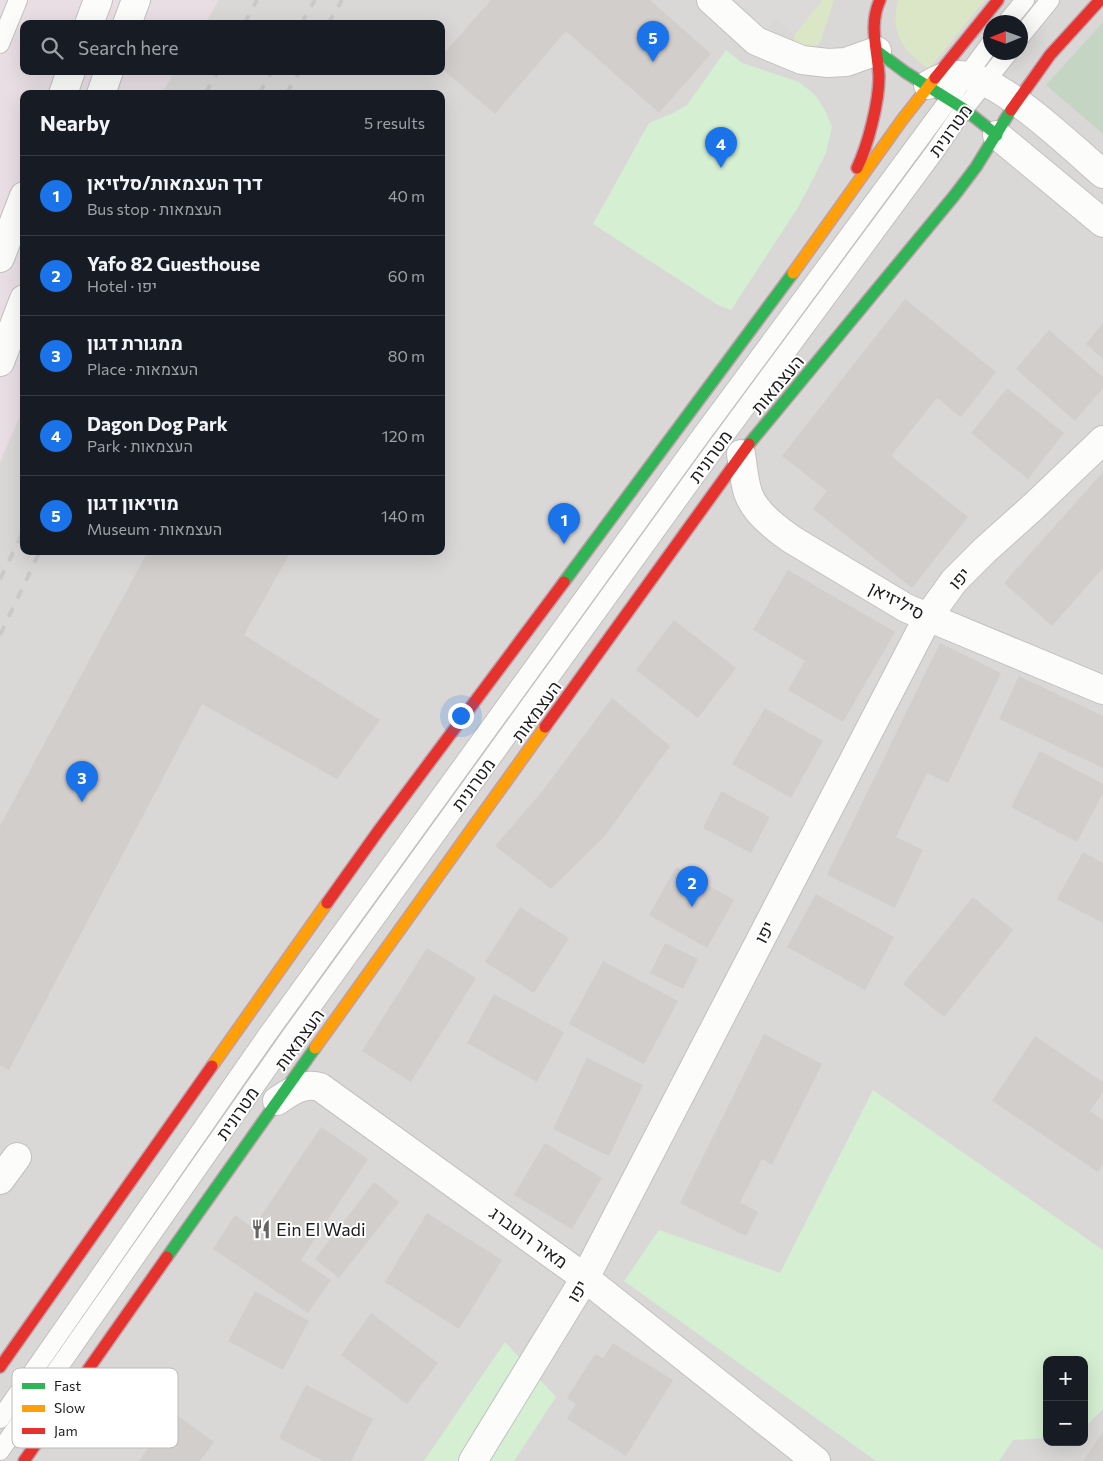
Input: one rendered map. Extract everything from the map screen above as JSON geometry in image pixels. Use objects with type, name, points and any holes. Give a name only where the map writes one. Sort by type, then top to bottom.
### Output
[{"type":"highway","points":[[816,242],[859,164],[869,132],[879,80],[877,51],[872,33],[876,6],[880,0]]},
{"type":"highway","points":[[0,1367],[379,830],[816,242],[938,92],[998,0]]},
{"type":"highway","name":"העצמאות","points":[[89,1368],[276,1101],[741,454],[970,177],[1036,73],[1100,0]]},
{"type":"highway","points":[[877,51],[904,72],[964,109],[997,135]]},
{"type":"highway","name":"העצמאות","points":[[24,1461],[33,1448]]},
{"type":"street","points":[[90,20],[98,0]]},
{"type":"street","points":[[128,20],[136,0]]},
{"type":"street","points":[[711,0],[756,41],[802,60],[828,63],[846,62],[877,51]]},
{"type":"street","points":[[64,90],[70,75]]},
{"type":"street","points":[[102,90],[108,75]]},
{"type":"street","points":[[938,92],[937,78],[946,76],[976,79],[1016,102],[1103,174]]},
{"type":"street","points":[[997,135],[1103,223]]},
{"type":"street","points":[[0,258],[20,206]]},
{"type":"street","points":[[0,362],[20,310]]},
{"type":"street","name":"יפו","points":[[473,1461],[585,1278],[928,617],[954,582],[985,550],[1103,440]]},
{"type":"street","name":"סיליזיאן","points":[[741,454],[748,494],[755,506],[777,529],[791,539],[906,608],[1103,690]]},
{"type":"street","name":"מאיר רוטברג","points":[[276,1101],[294,1089],[310,1085],[320,1087],[585,1278],[816,1461]]},
{"type":"street","points":[[0,1180],[17,1158]]},
{"type":"lane","points":[[0,44],[18,0]]},
{"type":"lane","points":[[1013,15],[1025,0]]},
{"type":"lane","points":[[1028,27],[1050,0]]},
{"type":"lane","name":"מטרונית","points":[[58,1368],[313,1005],[718,445],[964,109],[984,60]]},
{"type":"lane","name":"מטרונית","points":[[976,79],[999,60]]},
{"type":"lane","name":"מטרונית","points":[[35,1368],[267,1035],[702,434],[938,92]]},
{"type":"lane","name":"מטרונית","points":[[0,1419],[12,1402]]},
{"type":"lane","name":"מטרונית","points":[[0,1450],[12,1433]]},
{"type":"shaded area","points":[[0,0],[1103,0],[1103,1461],[0,1461]]},
{"type":"shaded area","points":[[0,0],[219,0],[207,20],[20,20],[20,75],[173,75],[163,90],[20,90],[20,416],[0,462]]},
{"type":"shaded area","points":[[731,0],[822,0],[794,35],[775,19],[766,30]]},
{"type":"green space","points":[[822,0],[834,0],[820,43],[812,50],[794,44],[794,35]]},
{"type":"green space","points":[[898,0],[985,0],[929,69],[905,48],[900,40],[896,22]]},
{"type":"green space","points":[[1103,22],[1103,134],[1046,85]]},
{"type":"green space","points":[[726,50],[742,63],[799,82],[815,95],[825,110],[832,127],[826,153],[797,209],[731,310],[718,305],[593,224],[649,123],[687,105]]},
{"type":"green space","points":[[873,1090],[1103,1250],[1103,1409],[1088,1424],[1088,1356],[1043,1356],[1043,1438],[1013,1440],[999,1461],[876,1461],[624,1281],[659,1230],[780,1273]]},
{"type":"green space","points":[[505,1342],[556,1397],[514,1461],[424,1461]]},
{"type":"building","points":[[491,0],[650,0],[711,54],[659,113],[566,31],[495,114],[445,71],[445,52]]},
{"type":"building","points":[[905,299],[996,372],[961,417],[937,398],[891,456],[968,517],[912,588],[813,509],[827,491],[782,456]]},
{"type":"building","points":[[1103,323],[1103,359],[1086,344]]},
{"type":"building","points":[[1049,330],[1103,377],[1103,388],[1075,421],[1016,369]]},
{"type":"building","points":[[1007,388],[1064,433],[1028,479],[971,433]]},
{"type":"building","points":[[1103,472],[1103,568],[1052,626],[1004,583]]},
{"type":"building","points":[[146,555],[289,555],[244,635],[380,720],[337,779],[202,704],[9,1070],[0,1065],[0,826]]},
{"type":"building","points":[[788,570],[895,632],[843,722],[788,690],[805,661],[753,630]]},
{"type":"building","points":[[674,620],[736,668],[698,718],[636,670]]},
{"type":"building","points":[[940,643],[1001,673],[948,783],[927,773],[896,837],[923,850],[895,908],[827,875]]},
{"type":"building","points":[[1019,676],[1103,716],[1103,768],[999,719]]},
{"type":"building","points":[[612,698],[670,746],[605,836],[551,889],[495,846],[544,789]]},
{"type":"building","points":[[765,708],[823,741],[791,798],[732,764]]},
{"type":"building","points":[[1040,751],[1103,784],[1103,793],[1077,842],[1011,807]]},
{"type":"building","points":[[721,791],[770,817],[751,853],[703,828]]},
{"type":"building","points":[[1083,852],[1103,863],[1103,923],[1057,899]]},
{"type":"building","points":[[676,867],[734,900],[707,948],[649,915]]},
{"type":"building","points":[[816,894],[894,937],[865,990],[787,947]]},
{"type":"building","points":[[973,897],[1013,930],[944,1017],[903,984]]},
{"type":"building","points":[[520,907],[569,938],[534,993],[485,962]]},
{"type":"building","points":[[665,943],[698,959],[683,989],[650,973]]},
{"type":"building","points":[[427,948],[476,978],[411,1082],[362,1051]]},
{"type":"building","points":[[603,961],[678,1001],[644,1064],[569,1024]]},
{"type":"building","points":[[494,994],[564,1032],[537,1082],[467,1043]]},
{"type":"building","points":[[764,1034],[822,1064],[772,1165],[762,1159],[740,1202],[758,1212],[746,1236],[680,1203]]},
{"type":"building","points":[[1035,1036],[1103,1082],[1103,1092],[1090,1111],[1103,1120],[1103,1164],[1098,1172],[992,1101]]},
{"type":"building","points":[[587,1058],[643,1085],[609,1156],[553,1129]]},
{"type":"building","points":[[321,1127],[368,1159],[301,1260],[331,1280],[308,1313],[213,1249],[235,1215],[253,1228]]},
{"type":"building","points":[[545,1143],[602,1178],[572,1229],[514,1195]]},
{"type":"building","points":[[374,1182],[399,1202],[339,1278],[315,1259]]},
{"type":"building","points":[[427,1213],[502,1260],[459,1329],[385,1282]]},
{"type":"building","points":[[255,1291],[309,1321],[283,1370],[228,1341]]},
{"type":"building","points":[[371,1313],[438,1363],[407,1404],[341,1355]]},
{"type":"building","points":[[613,1343],[673,1380],[626,1456],[567,1419],[576,1404],[567,1398],[595,1354],[603,1358]]},
{"type":"building","points":[[306,1385],[373,1419],[351,1461],[323,1461],[279,1438]]},
{"type":"building","points":[[178,1416],[214,1442],[200,1461],[139,1461],[148,1448],[178,1448]]},
{"type":"building","points":[[1103,1432],[1103,1461],[1083,1461]]},
{"type":"railway","points":[[246,20],[257,0]]},
{"type":"railway","points":[[303,20],[315,0]]},
{"type":"railway","points":[[330,20],[342,0]]},
{"type":"railway","points":[[207,90],[216,75]]},
{"type":"railway","points":[[261,90],[270,75]]},
{"type":"railway","points":[[288,90],[298,75]]},
{"type":"railway","points":[[0,579],[20,538]]},
{"type":"railway","points":[[0,635],[38,555]]},
{"type":"traffic: fast","points":[[877,51],[905,72],[964,109],[997,135]]},
{"type":"traffic: fast","points":[[749,444],[954,196],[976,167],[1011,110]]},
{"type":"traffic: fast","points":[[564,582],[793,273]]},
{"type":"traffic: fast","points":[[167,1257],[315,1048]]},
{"type":"traffic: slow","points":[[793,273],[902,120],[935,78]]},
{"type":"traffic: slow","points":[[315,1048],[545,727]]},
{"type":"traffic: slow","points":[[212,1066],[327,903]]},
{"type":"traffic: jam","points":[[857,168],[869,136],[879,87],[874,29],[876,10],[880,0]]},
{"type":"traffic: jam","points":[[935,78],[998,0]]},
{"type":"traffic: jam","points":[[1011,110],[1050,55],[1100,0]]},
{"type":"traffic: jam","points":[[545,727],[749,444]]},
{"type":"traffic: jam","points":[[327,903],[379,830],[564,582]]},
{"type":"traffic: jam","points":[[0,1367],[212,1066]]},
{"type":"traffic: jam","points":[[89,1368],[167,1257]]},
{"type":"traffic: jam","points":[[24,1461],[33,1448]]},
{"type":"place","name":"מוזיאון דגון","points":[[653,62]]},
{"type":"place","name":"Dagon Dog Park","points":[[721,168]]},
{"type":"place","name":"דרך העצמאות/סלזיאן","points":[[564,544]]},
{"type":"place","name":"ממגורת דגון","points":[[82,802]]},
{"type":"place","name":"Yafo 82 Guesthouse","points":[[692,907]]},
{"type":"place","name":"Ein El Wadi","points":[[261,1229]]}]
